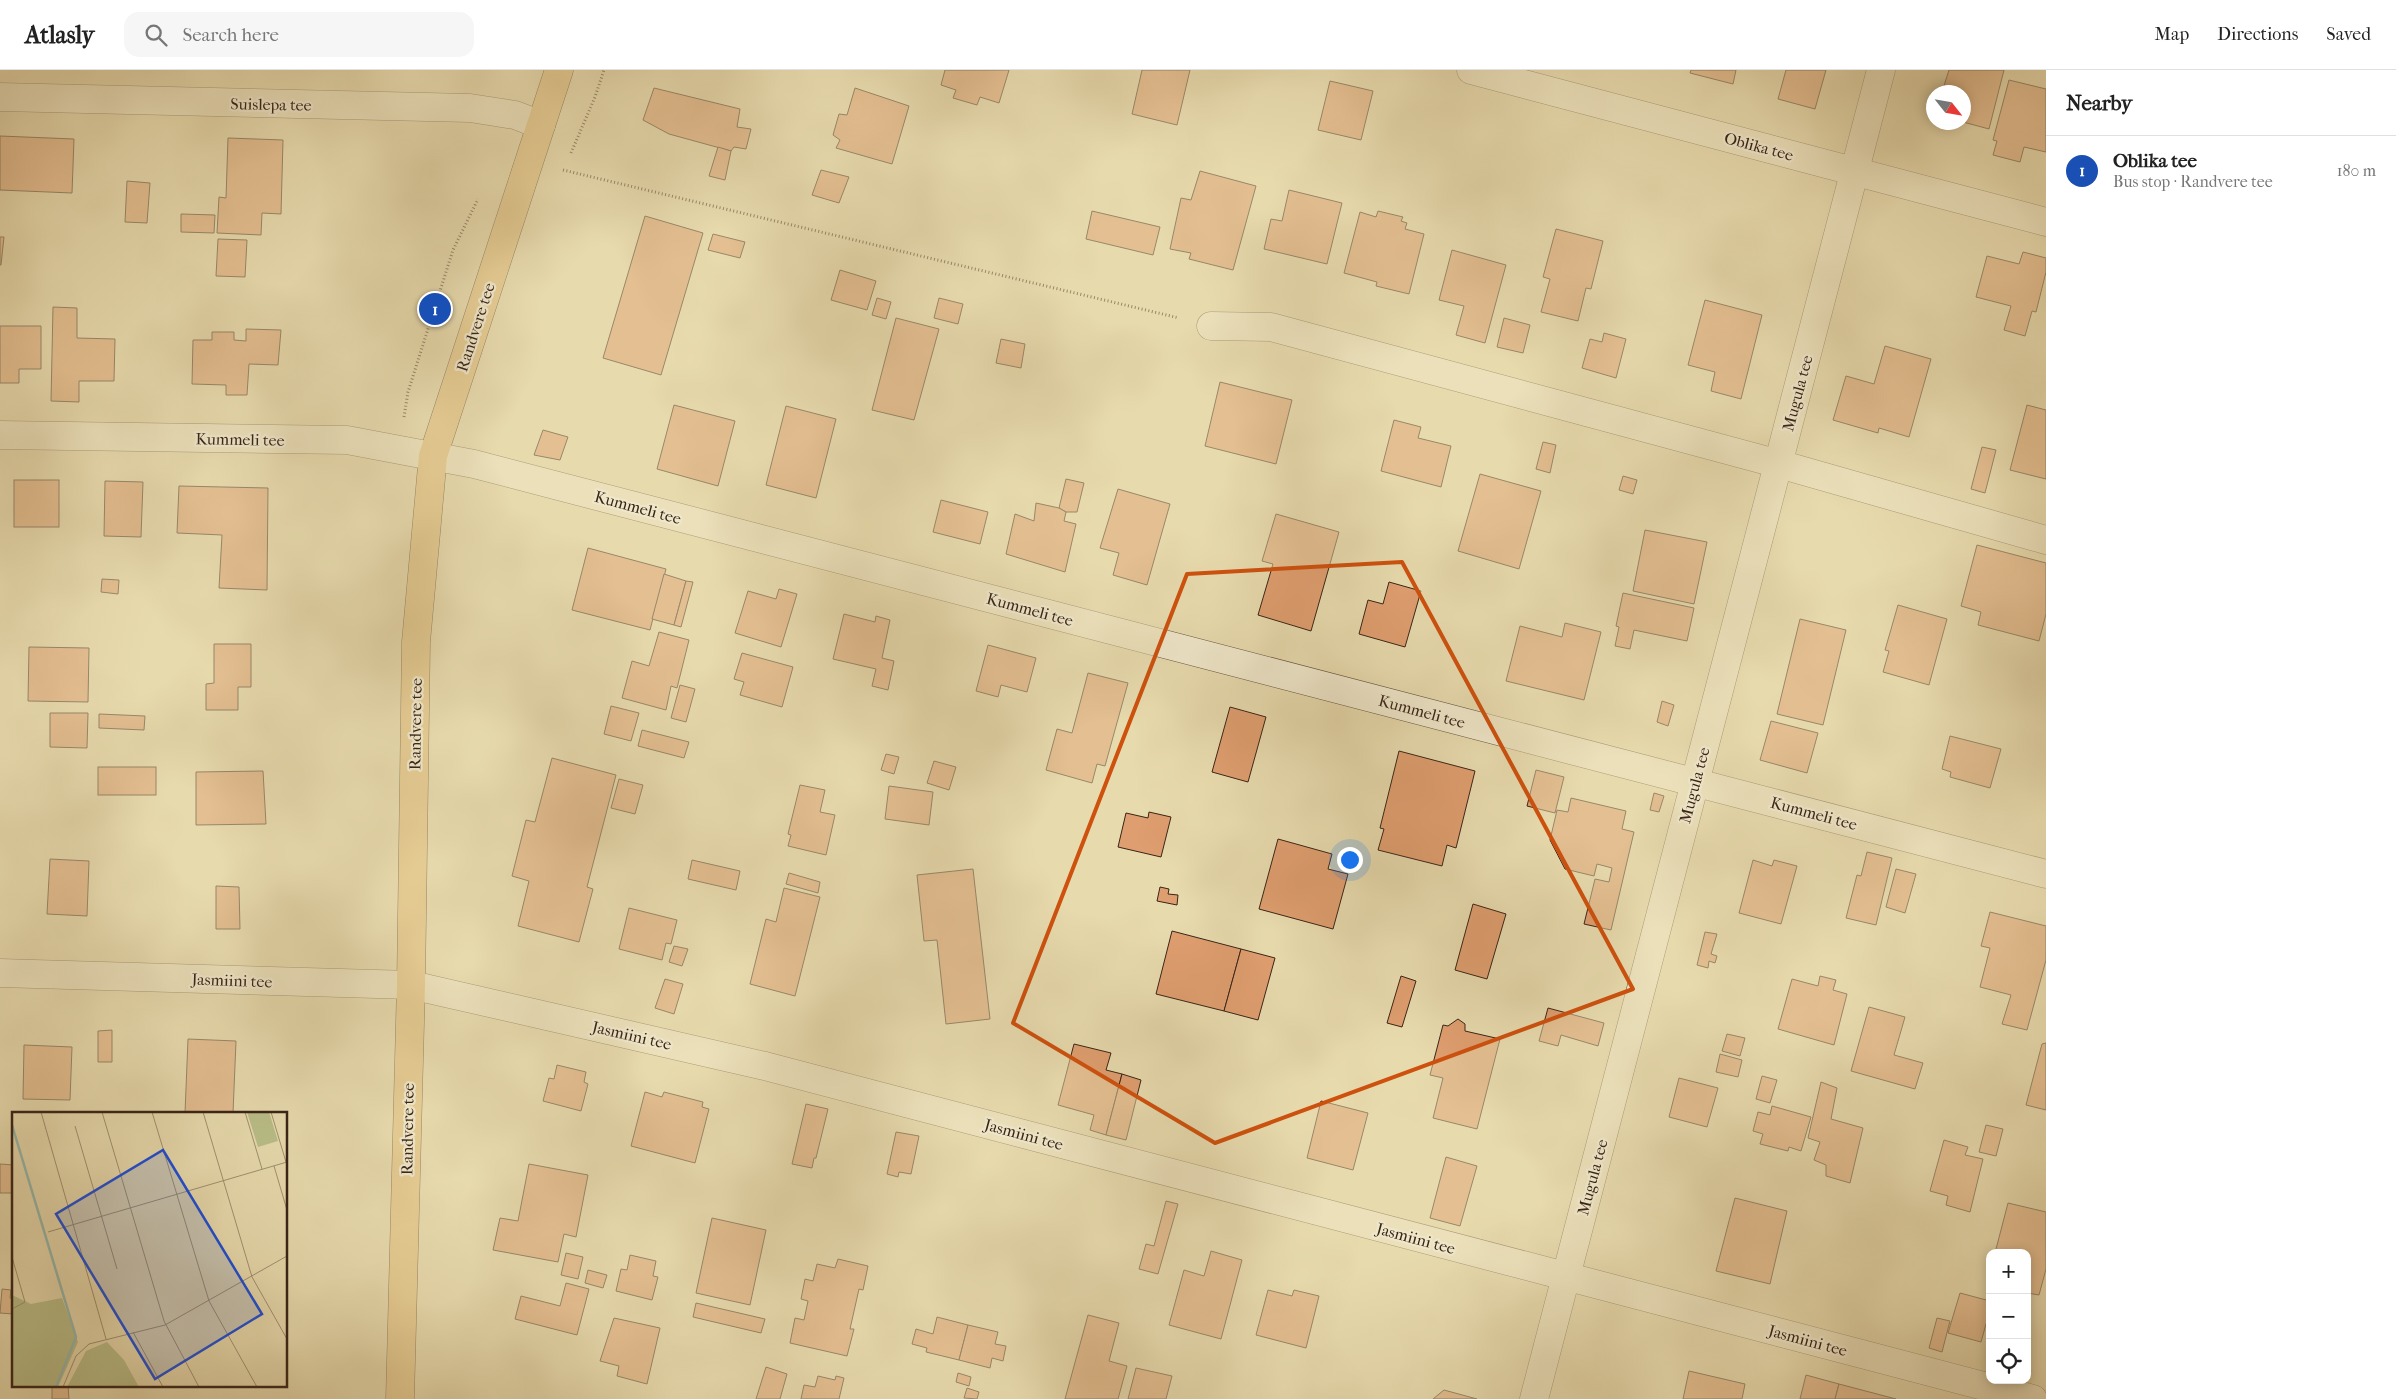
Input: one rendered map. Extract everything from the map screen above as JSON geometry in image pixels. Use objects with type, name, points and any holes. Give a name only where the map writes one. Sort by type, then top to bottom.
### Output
[{"type":"main road","name":"Randvere tee","points":[[400,1399],[411,985],[416,642],[433,456],[559,70]]},
{"type":"street","name":"Oblika tee","points":[[1471,70],[2046,222]]},
{"type":"street","name":"Mugula tee","points":[[1534,1399],[1881,70]]},
{"type":"street","name":"Suislepa tee","points":[[0,97],[470,108],[515,115],[541,125]]},
{"type":"street","points":[[1211,326],[1271,327],[1779,464],[2046,540]]},
{"type":"street","name":"Kummeli tee","points":[[0,435],[347,440],[474,464],[2046,874]]},
{"type":"street","name":"Jasmiini tee","points":[[0,973],[411,985],[765,1066],[2033,1399]]},
{"type":"path","points":[[563,170],[935,257],[1211,326]]},
{"type":"highlighted area","points":[[1402,562],[1633,989],[1215,1143],[1013,1023],[1187,574]]},
{"type":"building","points":[[945,70],[1009,70],[999,103],[980,97],[977,105],[953,98],[956,90],[941,85]]},
{"type":"building","points":[[1142,70],[1190,70],[1177,125],[1132,114]]},
{"type":"building","points":[[1691,70],[1736,70],[1733,84],[1690,73]]},
{"type":"building","points":[[1786,70],[1826,70],[1815,109],[1778,99]]},
{"type":"building","points":[[1949,70],[2004,70],[1989,129],[1971,124],[1971,85],[1944,85]]},
{"type":"building","points":[[2009,80],[2046,89],[2046,152],[2024,147],[2020,162],[1993,155],[1997,141],[1993,140]]},
{"type":"building","points":[[1330,81],[1373,91],[1361,140],[1318,130]]},
{"type":"building","points":[[654,88],[740,109],[737,127],[751,129],[746,149],[734,147],[731,151],[669,134],[643,120]]},
{"type":"building","points":[[855,88],[909,106],[892,164],[836,148],[840,140],[833,135],[839,114],[847,115]]},
{"type":"building","points":[[0,136],[74,139],[72,193],[0,190]]},
{"type":"building","points":[[228,138],[283,140],[281,214],[262,213],[261,235],[217,233],[219,197],[226,198]]},
{"type":"building","points":[[718,147],[731,151],[725,180],[709,176]]},
{"type":"building","points":[[821,170],[849,177],[839,203],[812,195]]},
{"type":"building","points":[[1200,171],[1256,186],[1233,270],[1189,259],[1191,253],[1170,249],[1181,198],[1191,200]]},
{"type":"building","points":[[127,181],[150,183],[147,223],[125,222]]},
{"type":"building","points":[[1289,190],[1342,203],[1327,264],[1264,249],[1271,219],[1282,221]]},
{"type":"building","points":[[1092,211],[1160,227],[1153,255],[1086,239]]},
{"type":"building","points":[[1378,211],[1403,217],[1401,221],[1407,223],[1405,229],[1424,234],[1409,294],[1376,286],[1377,282],[1344,273],[1360,212],[1376,217]]},
{"type":"building","points":[[181,214],[215,215],[214,233],[181,232]]},
{"type":"building","points":[[645,216],[703,233],[661,375],[603,358]]},
{"type":"building","points":[[1556,229],[1603,241],[1591,289],[1586,288],[1578,321],[1541,312],[1550,279],[1543,277]]},
{"type":"building","points":[[713,234],[745,242],[740,258],[708,250]]},
{"type":"building","points":[[0,237],[4,237],[1,265],[0,265]]},
{"type":"building","points":[[218,239],[247,240],[245,277],[216,276]]},
{"type":"building","points":[[1452,250],[1506,265],[1485,343],[1456,335],[1464,306],[1439,300]]},
{"type":"building","points":[[2023,252],[2046,258],[2046,272],[2036,312],[2032,311],[2025,336],[2004,330],[2011,306],[1976,297],[1987,256],[2019,264]]},
{"type":"building","points":[[840,270],[876,281],[867,310],[831,300]]},
{"type":"building","points":[[427,296],[434,298],[427,318],[421,315]]},
{"type":"building","points":[[877,298],[891,302],[886,319],[872,315]]},
{"type":"building","points":[[939,298],[963,304],[958,324],[934,318]]},
{"type":"building","points":[[1705,300],[1762,315],[1741,399],[1711,391],[1715,372],[1688,365]]},
{"type":"building","points":[[53,307],[77,308],[77,338],[115,339],[114,381],[79,381],[79,402],[51,401]]},
{"type":"building","points":[[896,318],[939,329],[914,420],[872,410]]},
{"type":"building","points":[[1504,318],[1530,325],[1523,353],[1497,347]]},
{"type":"building","points":[[0,326],[41,326],[41,369],[19,369],[19,383],[0,383]]},
{"type":"building","points":[[246,329],[281,330],[278,365],[249,364],[247,395],[226,395],[226,385],[192,384],[193,340],[212,340],[212,332],[234,332],[234,340],[246,341]]},
{"type":"building","points":[[1604,333],[1626,339],[1616,378],[1582,368],[1590,339],[1602,342]]},
{"type":"building","points":[[1001,339],[1025,344],[1021,368],[996,363]]},
{"type":"building","points":[[1885,346],[1931,359],[1909,437],[1879,428],[1878,433],[1833,420],[1846,376],[1874,384]]},
{"type":"building","points":[[1220,382],[1292,400],[1276,464],[1205,446]]},
{"type":"building","points":[[674,405],[735,421],[718,486],[657,469]]},
{"type":"building","points":[[2027,405],[2046,410],[2046,479],[2010,470]]},
{"type":"building","points":[[786,406],[836,419],[816,498],[766,485]]},
{"type":"building","points":[[1394,420],[1421,427],[1418,438],[1451,446],[1441,487],[1381,471]]},
{"type":"building","points":[[543,430],[568,437],[560,460],[534,455]]},
{"type":"building","points":[[1543,442],[1556,445],[1550,473],[1536,469]]},
{"type":"building","points":[[1982,447],[1996,450],[1985,493],[1971,489]]},
{"type":"building","points":[[1480,474],[1541,491],[1519,569],[1458,551]]},
{"type":"building","points":[[1623,476],[1637,480],[1633,494],[1619,490]]},
{"type":"building","points":[[1066,479],[1084,483],[1077,512],[1066,512],[1059,508]]},
{"type":"building","points":[[14,480],[59,480],[59,527],[14,527]]},
{"type":"building","points":[[105,481],[143,482],[141,537],[104,536]]},
{"type":"building","points":[[179,486],[268,488],[267,590],[219,588],[222,535],[177,533]]},
{"type":"building","points":[[1118,489],[1170,504],[1147,585],[1113,575],[1119,553],[1100,548]]},
{"type":"building","points":[[941,500],[988,512],[980,544],[933,532]]},
{"type":"building","points":[[1036,503],[1059,508],[1066,512],[1064,521],[1076,524],[1065,572],[1006,554],[1015,514],[1034,521]]},
{"type":"building","points":[[1276,514],[1339,532],[1311,631],[1258,615],[1273,564],[1262,561]]},
{"type":"building","points":[[1645,530],[1707,542],[1694,604],[1633,591]]},
{"type":"building","points":[[1977,545],[2046,563],[2046,614],[2039,641],[1978,625],[1981,612],[1961,606]]},
{"type":"building","points":[[588,548],[666,569],[650,630],[572,610]]},
{"type":"building","points":[[664,574],[686,581],[674,625],[652,619]]},
{"type":"building","points":[[102,579],[119,580],[118,594],[101,592]]},
{"type":"building","points":[[686,581],[693,582],[681,627],[674,625]]},
{"type":"building","points":[[1389,582],[1421,591],[1405,647],[1359,634],[1368,600],[1383,604]]},
{"type":"building","points":[[779,589],[797,594],[781,647],[735,633],[748,591],[776,599]]},
{"type":"building","points":[[1623,593],[1694,608],[1687,641],[1634,630],[1630,649],[1615,646],[1619,627],[1616,626]]},
{"type":"building","points":[[1898,605],[1947,619],[1929,685],[1883,672],[1889,651],[1885,650]]},
{"type":"building","points":[[844,614],[875,622],[876,616],[890,620],[882,658],[894,661],[888,690],[872,686],[876,669],[833,659]]},
{"type":"building","points":[[1800,619],[1846,630],[1823,725],[1777,714]]},
{"type":"building","points":[[1565,623],[1601,632],[1584,700],[1506,681],[1520,626],[1562,637]]},
{"type":"building","points":[[659,632],[689,640],[677,688],[671,686],[666,710],[622,698],[632,661],[649,666]]},
{"type":"building","points":[[214,644],[251,644],[251,687],[238,687],[238,710],[206,710],[206,684],[214,683]]},
{"type":"building","points":[[988,645],[1036,658],[1027,692],[1001,685],[998,697],[976,691]]},
{"type":"building","points":[[29,647],[89,648],[88,702],[28,701]]},
{"type":"building","points":[[742,653],[793,667],[782,707],[740,695],[744,682],[734,679]]},
{"type":"building","points":[[1088,673],[1128,683],[1105,766],[1097,764],[1092,783],[1046,770],[1057,729],[1072,733]]},
{"type":"building","points":[[680,685],[695,689],[686,722],[671,718]]},
{"type":"building","points":[[1662,701],[1674,705],[1668,726],[1657,722]]},
{"type":"building","points":[[611,706],[639,713],[631,741],[604,734]]},
{"type":"building","points":[[1230,707],[1266,717],[1248,782],[1212,772]]},
{"type":"building","points":[[50,713],[88,713],[87,748],[50,747]]},
{"type":"building","points":[[99,714],[145,716],[144,730],[99,728]]},
{"type":"building","points":[[1771,721],[1818,733],[1807,773],[1760,760]]},
{"type":"building","points":[[642,730],[689,742],[684,758],[638,746]]},
{"type":"building","points":[[1950,736],[2001,749],[1990,788],[1950,777],[1951,772],[1942,769]]},
{"type":"building","points":[[1399,751],[1475,771],[1456,848],[1447,845],[1442,866],[1378,850],[1384,829],[1380,828]]},
{"type":"building","points":[[886,754],[899,757],[894,774],[881,770]]},
{"type":"building","points":[[552,758],[616,775],[587,887],[593,889],[579,942],[518,926],[529,881],[512,876],[526,820],[535,822]]},
{"type":"building","points":[[934,761],[956,767],[949,790],[927,783]]},
{"type":"building","points":[[98,767],[156,767],[156,795],[98,795]]},
{"type":"building","points":[[1536,770],[1564,777],[1555,813],[1527,806]]},
{"type":"building","points":[[263,771],[266,824],[196,825],[196,772]]},
{"type":"building","points":[[619,779],[643,785],[635,814],[611,808]]},
{"type":"building","points":[[800,785],[825,790],[820,812],[835,815],[826,855],[788,846],[791,835],[788,834]]},
{"type":"building","points":[[889,786],[933,792],[929,825],[885,819]]},
{"type":"building","points":[[1654,793],[1664,796],[1659,812],[1650,810]]},
{"type":"building","points":[[1571,798],[1626,811],[1622,829],[1634,832],[1611,930],[1584,924],[1595,879],[1609,882],[1612,868],[1597,864],[1594,876],[1565,869],[1550,840],[1557,810],[1568,812]]},
{"type":"building","points":[[1149,812],[1171,817],[1161,857],[1118,847],[1126,813],[1148,818]]},
{"type":"building","points":[[1278,839],[1332,854],[1328,869],[1348,874],[1333,929],[1259,909]]},
{"type":"building","points":[[1867,852],[1892,858],[1876,925],[1846,918],[1857,875],[1861,876]]},
{"type":"building","points":[[50,859],[89,861],[87,916],[47,914]]},
{"type":"building","points":[[692,860],[740,871],[736,890],[688,879]]},
{"type":"building","points":[[1753,860],[1772,866],[1774,860],[1797,866],[1781,924],[1739,913]]},
{"type":"building","points":[[973,869],[990,1019],[946,1024],[937,940],[924,941],[917,875]]},
{"type":"building","points":[[1896,869],[1916,874],[1905,913],[1886,907]]},
{"type":"building","points":[[789,873],[820,882],[818,893],[786,884]]},
{"type":"building","points":[[216,886],[239,887],[240,929],[216,929]]},
{"type":"building","points":[[1160,887],[1169,889],[1168,894],[1178,895],[1177,905],[1157,901]]},
{"type":"building","points":[[784,888],[820,897],[795,996],[750,984],[766,919],[776,922]]},
{"type":"building","points":[[1473,904],[1506,914],[1487,979],[1455,970]]},
{"type":"building","points":[[629,908],[677,920],[671,944],[666,943],[662,960],[619,949]]},
{"type":"building","points":[[1990,912],[2046,926],[2046,960],[2027,1030],[2002,1024],[2011,995],[1980,987],[1990,948],[1981,946]]},
{"type":"building","points":[[1172,931],[1241,949],[1224,1011],[1156,994]]},
{"type":"building","points":[[1705,932],[1717,934],[1711,954],[1717,956],[1715,963],[1709,961],[1708,968],[1697,965]]},
{"type":"building","points":[[674,946],[688,949],[682,966],[669,962]]},
{"type":"building","points":[[1241,949],[1275,958],[1258,1020],[1224,1011]]},
{"type":"building","points":[[1401,976],[1416,981],[1402,1027],[1387,1023]]},
{"type":"building","points":[[1820,976],[1836,980],[1833,990],[1847,994],[1834,1045],[1778,1029],[1792,979],[1818,986]]},
{"type":"building","points":[[665,979],[683,984],[674,1014],[655,1008]]},
{"type":"building","points":[[1869,1007],[1905,1017],[1894,1055],[1923,1063],[1915,1089],[1851,1071]]},
{"type":"building","points":[[1548,1008],[1604,1023],[1598,1046],[1561,1035],[1558,1046],[1539,1041]]},
{"type":"building","points":[[1458,1019],[1465,1024],[1465,1031],[1500,1039],[1477,1129],[1433,1118],[1443,1078],[1430,1075],[1443,1025],[1448,1026]]},
{"type":"building","points":[[112,1030],[112,1062],[98,1062],[98,1031]]},
{"type":"building","points":[[1727,1034],[1745,1038],[1740,1056],[1722,1051]]},
{"type":"building","points":[[188,1039],[236,1041],[233,1112],[185,1112]]},
{"type":"building","points":[[2046,1043],[2046,1110],[2026,1105],[2042,1044]]},
{"type":"building","points":[[1074,1044],[1111,1053],[1106,1070],[1122,1074],[1106,1135],[1090,1130],[1094,1115],[1058,1105]]},
{"type":"building","points":[[24,1045],[72,1047],[70,1100],[23,1099]]},
{"type":"building","points":[[1720,1054],[1742,1060],[1738,1077],[1716,1072]]},
{"type":"building","points":[[557,1065],[586,1072],[584,1082],[588,1084],[581,1111],[543,1101],[549,1078],[554,1079]]},
{"type":"building","points":[[1122,1074],[1141,1080],[1126,1140],[1106,1135]]},
{"type":"building","points":[[1762,1076],[1777,1080],[1770,1103],[1756,1099]]},
{"type":"building","points":[[1679,1078],[1718,1088],[1707,1127],[1669,1117]]},
{"type":"building","points":[[1821,1082],[1837,1088],[1831,1119],[1863,1128],[1850,1183],[1826,1176],[1826,1165],[1814,1160],[1820,1142],[1808,1138]]},
{"type":"building","points":[[645,1092],[662,1097],[664,1092],[703,1102],[702,1107],[709,1109],[695,1163],[631,1146]]},
{"type":"building","points":[[1321,1101],[1368,1113],[1353,1170],[1307,1158]]},
{"type":"building","points":[[806,1104],[828,1109],[812,1168],[792,1164]]},
{"type":"building","points":[[1772,1106],[1811,1117],[1801,1151],[1789,1147],[1788,1151],[1760,1144],[1763,1134],[1753,1131],[1758,1112],[1770,1115]]},
{"type":"building","points":[[1986,1125],[2003,1129],[1996,1156],[1979,1152]]},
{"type":"building","points":[[896,1132],[919,1136],[911,1174],[899,1172],[898,1177],[887,1174]]},
{"type":"building","points":[[1944,1140],[1968,1147],[1965,1155],[1983,1159],[1970,1212],[1946,1205],[1948,1196],[1930,1191]]},
{"type":"building","points":[[1446,1157],[1477,1166],[1460,1226],[1430,1218]]},
{"type":"building","points":[[0,1164],[12,1165],[12,1193],[0,1193]]},
{"type":"building","points":[[529,1164],[588,1175],[576,1237],[564,1234],[558,1262],[493,1250],[500,1218],[518,1221]]},
{"type":"building","points":[[1735,1198],[1787,1211],[1770,1284],[1716,1271]]},
{"type":"building","points":[[1166,1201],[1178,1204],[1158,1274],[1139,1269],[1146,1244],[1154,1246]]},
{"type":"building","points":[[2008,1203],[2046,1212],[2046,1269],[2039,1295],[2031,1294],[2031,1249],[1996,1249]]},
{"type":"building","points":[[712,1218],[766,1230],[750,1305],[696,1293]]},
{"type":"building","points":[[1211,1251],[1242,1260],[1221,1339],[1169,1325],[1184,1270],[1204,1276]]},
{"type":"building","points":[[566,1253],[583,1257],[578,1279],[561,1275]]},
{"type":"building","points":[[630,1255],[656,1261],[653,1276],[658,1277],[652,1300],[616,1291],[621,1269],[627,1270]]},
{"type":"building","points":[[838,1259],[868,1266],[863,1290],[859,1289],[850,1329],[854,1329],[847,1356],[790,1343],[795,1318],[804,1320],[808,1301],[801,1299],[805,1279],[813,1281],[817,1264],[835,1268]]},
{"type":"building","points":[[588,1270],[607,1275],[603,1288],[585,1283]]},
{"type":"building","points":[[566,1283],[589,1289],[577,1335],[515,1319],[521,1296],[560,1306]]},
{"type":"building","points":[[2,1289],[11,1290],[12,1314],[0,1313]]},
{"type":"building","points":[[1268,1290],[1292,1296],[1294,1290],[1319,1296],[1306,1348],[1256,1335]]},
{"type":"building","points":[[1960,1293],[1986,1300],[1986,1324],[1981,1342],[1948,1333]]},
{"type":"building","points":[[696,1303],[765,1319],[761,1333],[693,1317]]},
{"type":"building","points":[[1088,1315],[1119,1323],[1109,1361],[1127,1366],[1118,1399],[1065,1399]]},
{"type":"building","points":[[937,1317],[968,1325],[959,1360],[926,1352],[927,1348],[912,1344],[916,1329],[933,1334]]},
{"type":"building","points":[[614,1318],[660,1328],[647,1384],[617,1376],[619,1366],[600,1361]]},
{"type":"building","points":[[1937,1318],[1950,1321],[1942,1352],[1929,1348]]},
{"type":"building","points":[[968,1325],[998,1332],[995,1344],[1006,1346],[1003,1361],[992,1358],[990,1368],[959,1360]]},
{"type":"building","points":[[766,1367],[787,1374],[780,1399],[756,1399]]},
{"type":"building","points":[[1136,1368],[1172,1376],[1166,1399],[1128,1399]]},
{"type":"building","points":[[1689,1371],[1745,1384],[1742,1399],[1683,1399]]},
{"type":"building","points":[[958,1373],[971,1377],[969,1386],[956,1382]]},
{"type":"building","points":[[1806,1375],[1839,1384],[1835,1399],[1800,1399]]},
{"type":"building","points":[[818,1376],[835,1380],[836,1376],[844,1378],[839,1399],[801,1399],[804,1385],[815,1387]]},
{"type":"building","points":[[1839,1384],[1896,1399],[1835,1399]]},
{"type":"building","points":[[52,1386],[68,1386],[69,1399],[52,1399]]},
{"type":"building","points":[[967,1388],[979,1392],[977,1399],[964,1398]]},
{"type":"building","points":[[1444,1390],[1477,1399],[1433,1399]]},
{"type":"place","name":"Oblika tee","points":[[435,309]]}]
